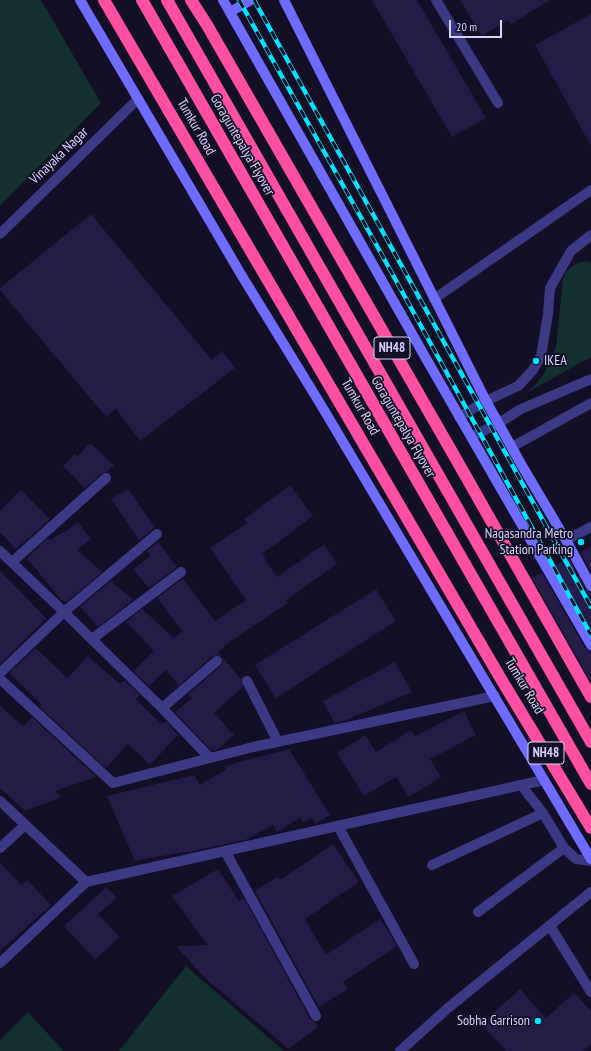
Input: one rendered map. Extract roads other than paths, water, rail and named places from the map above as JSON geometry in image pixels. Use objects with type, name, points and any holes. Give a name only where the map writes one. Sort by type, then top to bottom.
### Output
[{"type":"highway","name":"Tumkur Road","points":[[104,0],[481,645],[591,828]]},
{"type":"highway","name":"Goraguntepalya Flyover","points":[[142,0],[591,784]]},
{"type":"highway","name":"Goraguntepalya Flyover","points":[[167,0],[591,742]]},
{"type":"highway","name":"NH48","points":[[191,0],[211,32],[591,697]]},
{"type":"street","points":[[80,0],[242,276],[495,696],[591,860]]},
{"type":"street","points":[[223,0],[459,417],[591,646]]},
{"type":"street","points":[[230,12],[251,0]]},
{"type":"street","points":[[284,0],[486,401],[591,586]]},
{"type":"street","points":[[436,0],[498,103]]},
{"type":"street","name":"Vinayaka Nagar","points":[[0,234],[138,99]]},
{"type":"street","points":[[434,299],[591,190]]},
{"type":"street","points":[[459,417],[486,401],[518,386],[533,370],[541,356],[548,314],[550,288],[571,251],[591,235]]},
{"type":"street","points":[[471,437],[499,423],[521,409],[591,379]]},
{"type":"street","points":[[512,447],[591,403]]},
{"type":"street","points":[[12,562],[106,478]]},
{"type":"street","points":[[566,540],[591,527]]},
{"type":"street","points":[[0,673],[64,612],[157,534]]},
{"type":"street","points":[[0,551],[92,639],[210,758]]},
{"type":"street","points":[[92,639],[181,572]]},
{"type":"street","points":[[162,708],[218,661]]},
{"type":"street","points":[[0,679],[113,783],[278,742],[495,696]]},
{"type":"street","points":[[247,681],[278,742]]},
{"type":"street","points":[[0,963],[86,882],[544,780]]},
{"type":"street","points":[[521,785],[542,813],[564,848],[576,859],[591,860]]},
{"type":"street","points":[[0,800],[86,882]]},
{"type":"street","points":[[432,864],[542,813]]},
{"type":"street","points":[[0,848],[25,825]]},
{"type":"street","points":[[338,826],[414,964]]},
{"type":"street","points":[[478,912],[564,848]]},
{"type":"street","points":[[225,851],[316,1016]]},
{"type":"street","points":[[400,1051],[448,1008],[591,892]]},
{"type":"street","points":[[550,926],[591,992]]},
{"type":"railway","points":[[239,0],[377,246],[591,635]]},
{"type":"railway","points":[[254,0],[591,607]]},
{"type":"place","name":"IKEA","points":[[536,361]]},
{"type":"place","name":"Nagasandra Metro Station Parking","points":[[581,542]]},
{"type":"place","name":"Sobha Garrison","points":[[538,1021]]}]
